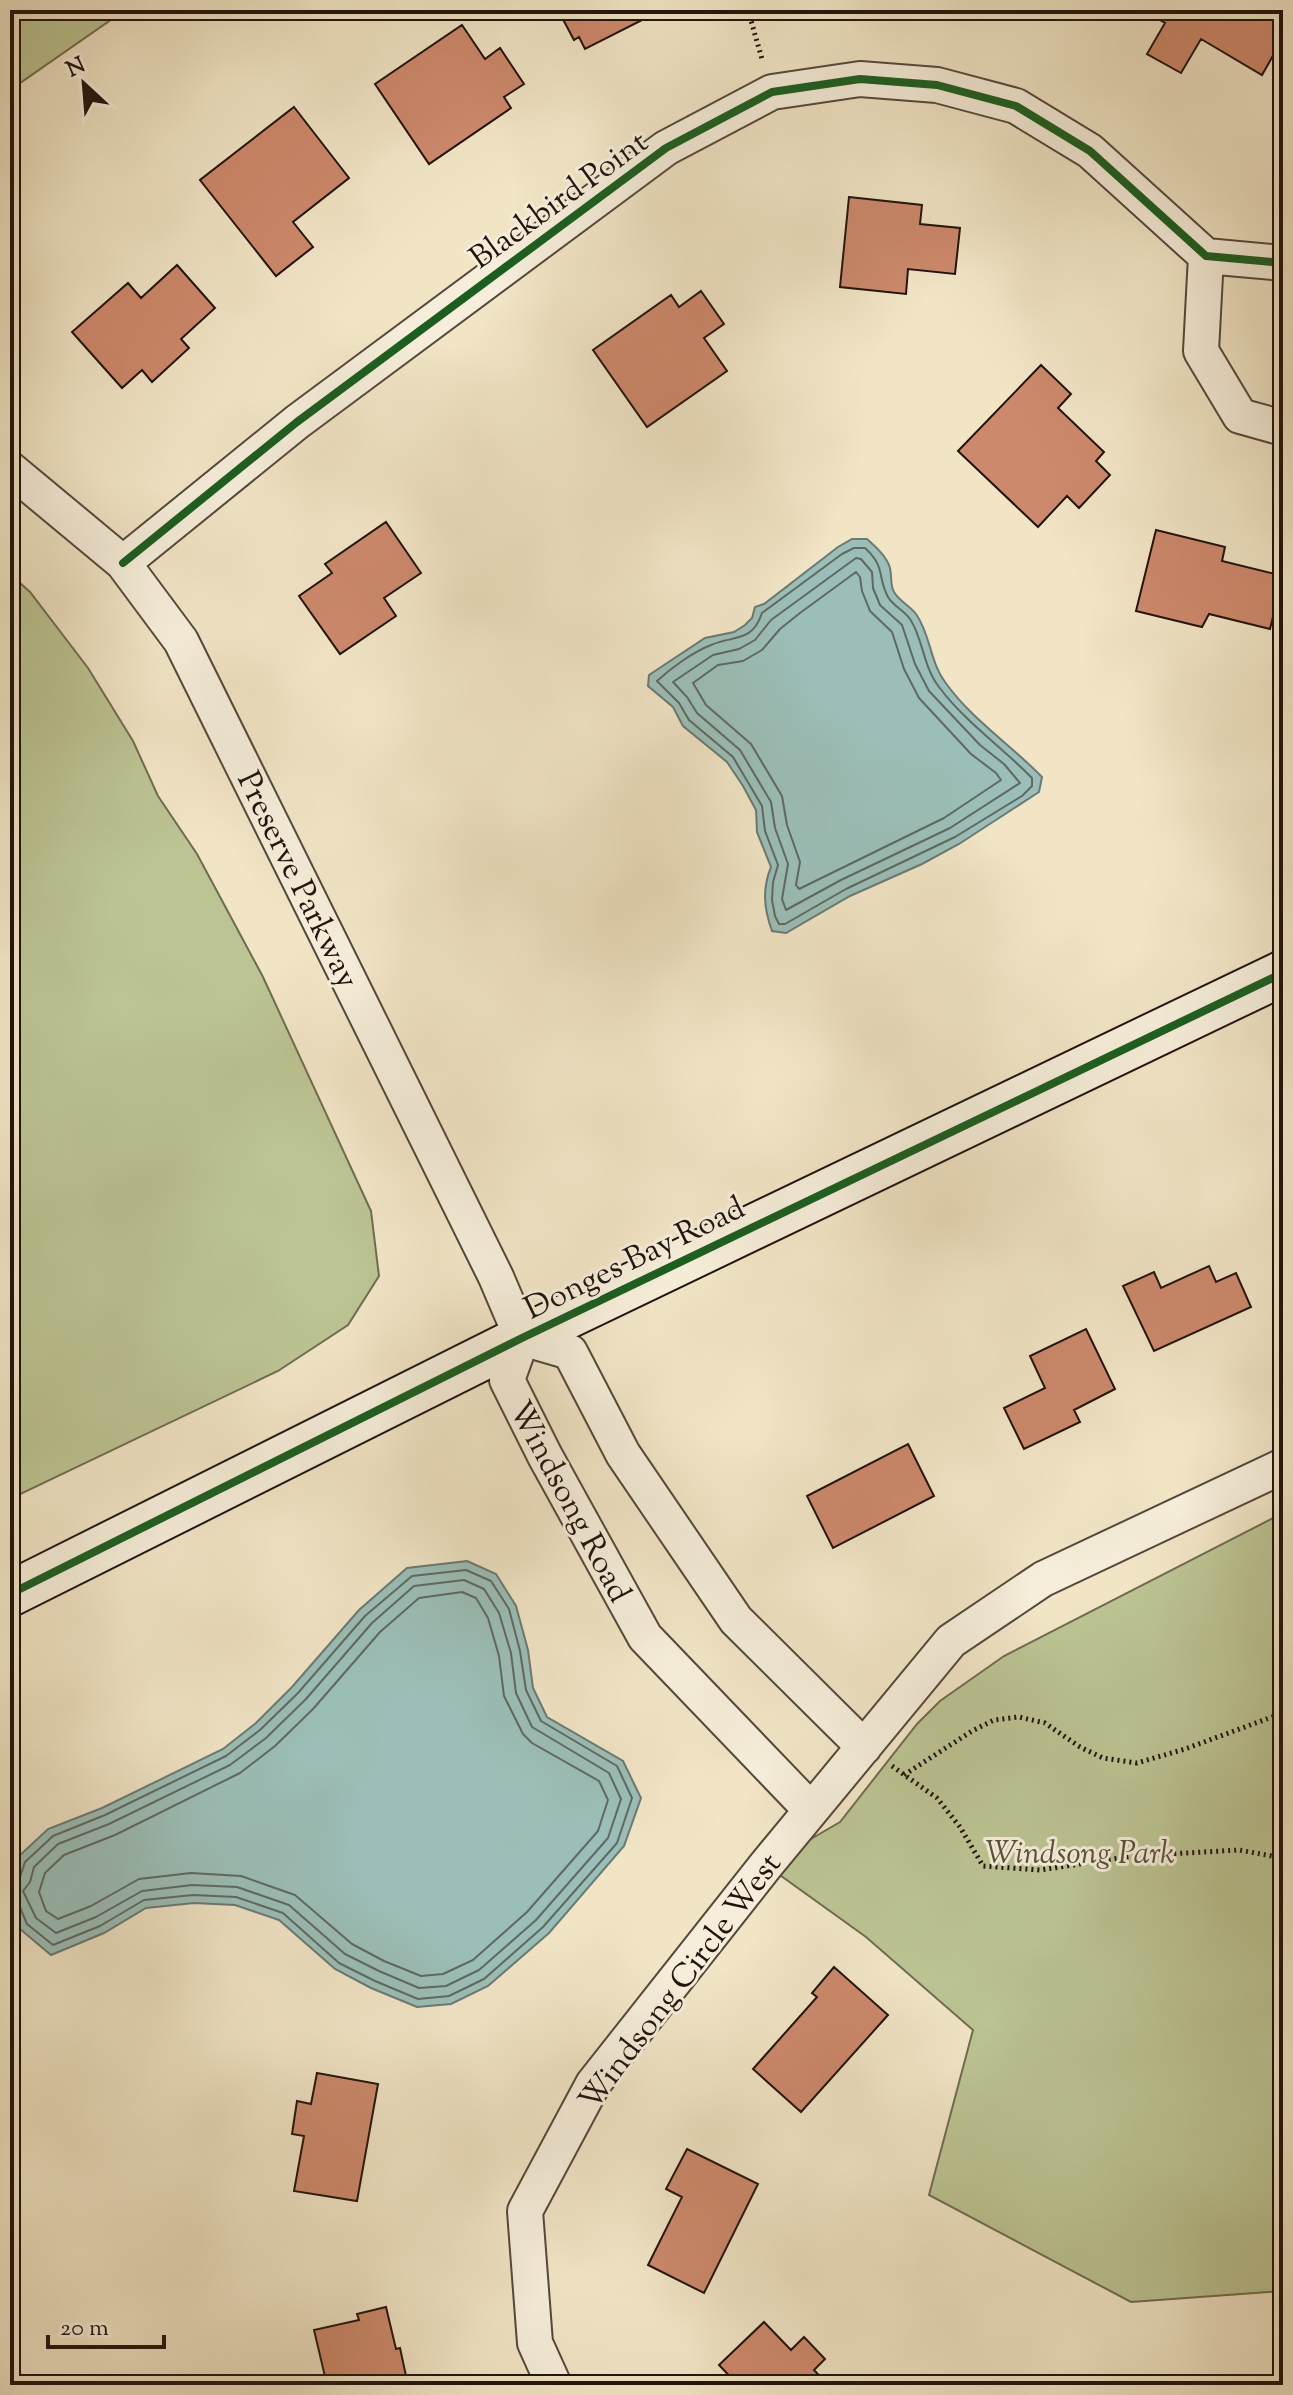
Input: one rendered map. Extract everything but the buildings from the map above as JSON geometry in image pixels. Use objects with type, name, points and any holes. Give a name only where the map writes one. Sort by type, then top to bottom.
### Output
[{"type":"street","name":"Blackbird Point","points":[[123,563],[297,422],[666,148],[772,92],[860,79],[937,85],[1016,106],[1090,151],[1206,256]]},
{"type":"street","points":[[1283,263],[1206,256],[1201,351],[1240,416],[1283,428]]},
{"type":"street","name":"Preserve Parkway","points":[[10,469],[123,563],[181,641],[496,1277],[522,1338]]},
{"type":"street","name":"Donges Bay Road","points":[[10,1594],[522,1338],[1283,973]]},
{"type":"street","points":[[522,1338],[570,1352],[623,1454],[736,1620],[864,1747]]},
{"type":"street","name":"Windsong Road","points":[[522,1338],[507,1380],[545,1456],[645,1637],[811,1810]]},
{"type":"street","name":"Windsong Circle West","points":[[554,2385],[535,2343],[525,2211],[593,2084],[811,1810],[951,1641],[1043,1579],[1283,1466]]},
{"type":"path","points":[[748,10],[772,92]]},
{"type":"path","points":[[904,1775],[994,1720],[1019,1717],[1045,1723],[1080,1747],[1103,1758],[1137,1763],[1283,1713]]},
{"type":"path","points":[[864,1747],[937,1798],[960,1827],[983,1866],[1040,1870],[1133,1856],[1239,1850],[1283,1858]]},
{"type":"green space","points":[[10,10],[125,10],[10,90]]},
{"type":"green space","points":[[10,574],[30,592],[88,668],[133,741],[158,796],[197,854],[263,977],[371,1211],[379,1276],[348,1325],[278,1371],[10,1499]]},
{"type":"green space","name":"Windsong Park","points":[[1283,1513],[1283,2291],[1131,2302],[929,2195],[973,2030],[866,1937],[766,1865],[840,1822],[917,1724],[940,1701],[1004,1656]]},
{"type":"water","points":[[852,539],[867,539],[884,556],[890,568],[894,592],[921,622],[936,666],[945,682],[979,720],[1042,777],[1039,792],[922,864],[850,896],[786,933],[772,931],[765,899],[771,867],[757,832],[756,810],[727,762],[683,726],[673,707],[648,686],[649,675],[705,638],[734,632],[745,625],[752,618],[755,607],[764,604]]},
{"type":"water","points":[[467,1561],[496,1574],[516,1606],[528,1650],[533,1688],[547,1717],[623,1761],[641,1798],[624,1846],[549,1933],[488,1986],[451,2004],[417,2007],[335,1969],[279,1920],[235,1905],[194,1903],[146,1908],[104,1933],[51,1955],[20,1929],[10,1899],[17,1858],[48,1829],[102,1808],[223,1749],[256,1723],[359,1610],[407,1568]]},
{"type":"cycle path","points":[[123,563],[297,422],[666,148],[772,92],[860,79],[937,85],[1016,106],[1090,151],[1206,256],[1283,263]]},
{"type":"cycle path","points":[[10,1594],[522,1338],[1283,973]]}]
